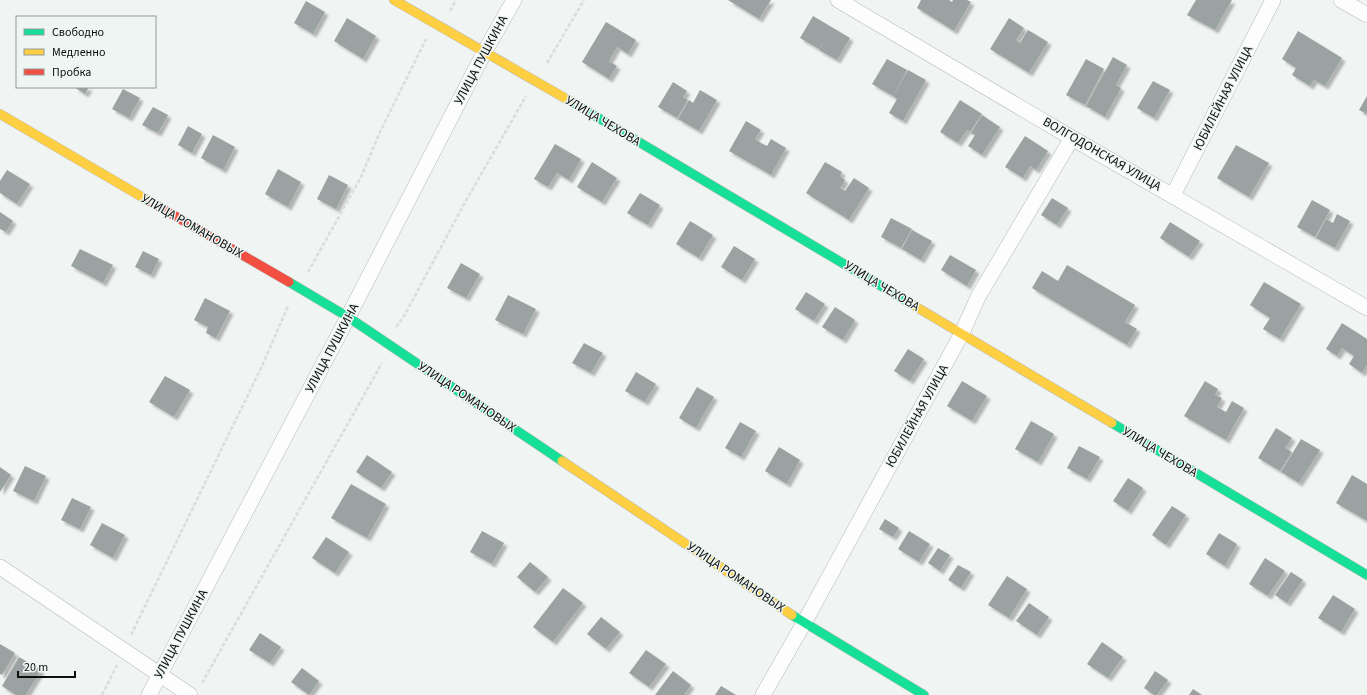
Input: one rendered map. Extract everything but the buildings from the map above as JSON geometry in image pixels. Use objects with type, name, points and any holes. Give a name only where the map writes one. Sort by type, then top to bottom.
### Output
[{"type":"street","name":"УЛИЦА ЧЕХОВА","points":[[394,0],[486,51],[1367,575]]},
{"type":"street","name":"УЛИЦА ПУШКИНА","points":[[149,695],[514,0]]},
{"type":"street","name":"ВОЛГОДОНСКАЯ УЛИЦА","points":[[838,0],[1072,138],[1367,308]]},
{"type":"street","name":"ЮБИЛЕЙНАЯ УЛИЦА","points":[[1173,195],[1273,0]]},
{"type":"street","points":[[1341,0],[1367,15]]},
{"type":"street","name":"УЛИЦА РОМАНОВЫХ","points":[[0,114],[348,318],[804,623],[924,695]]},
{"type":"street","name":"ЮБИЛЕЙНАЯ УЛИЦА","points":[[763,695],[804,623],[962,333],[978,297],[1072,138]]},
{"type":"street","points":[[0,568],[190,695]]},
{"type":"path","points":[[102,695],[263,364],[291,299],[299,289],[361,177],[380,132],[434,22],[450,11],[456,0]]},
{"type":"traffic: fast","points":[[570,101],[913,305]]},
{"type":"traffic: fast","points":[[289,282],[348,317],[562,461]]},
{"type":"traffic: fast","points":[[1112,423],[1367,575]]},
{"type":"traffic: fast","points":[[792,615],[924,695]]},
{"type":"traffic: slow","points":[[394,0],[570,101]]},
{"type":"traffic: slow","points":[[0,114],[149,201]]},
{"type":"traffic: slow","points":[[913,305],[1112,423]]},
{"type":"traffic: slow","points":[[562,461],[792,615]]},
{"type":"traffic: jam","points":[[149,201],[289,282]]}]
